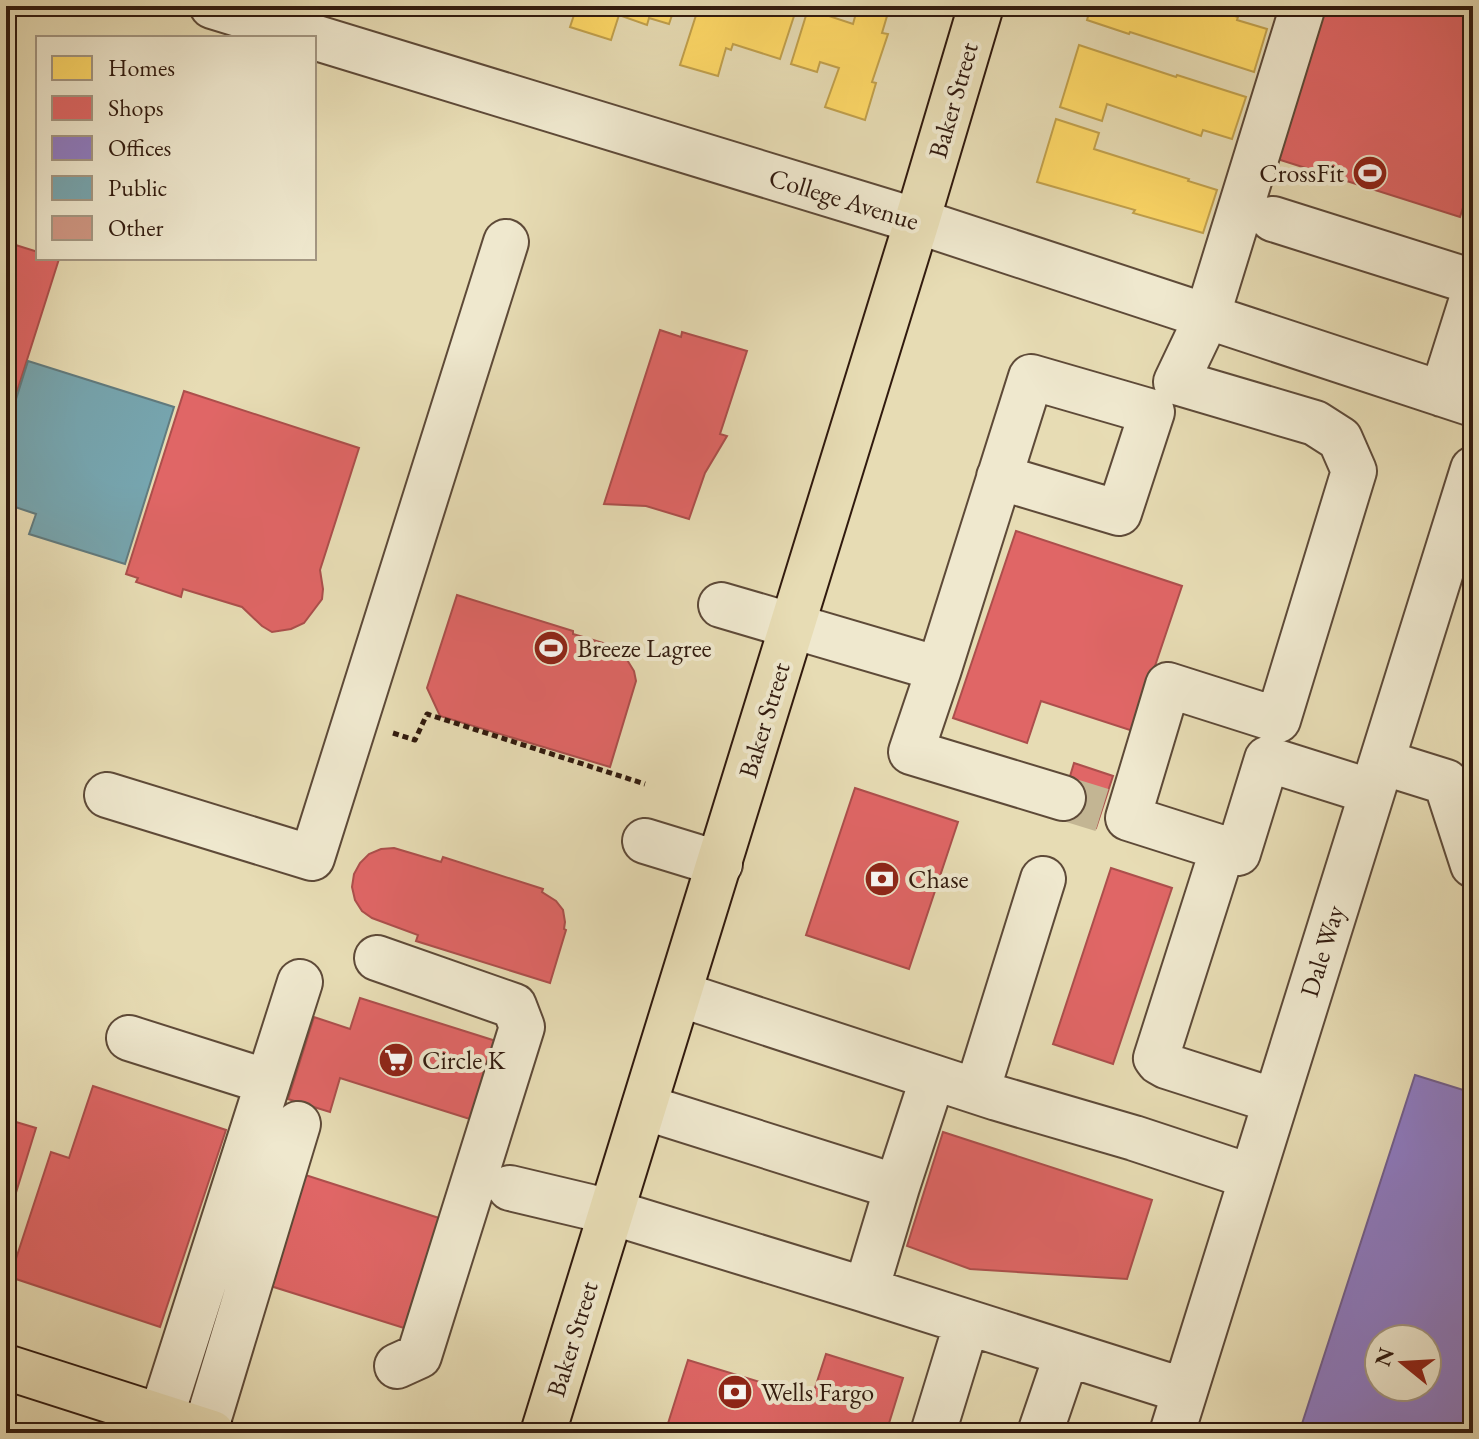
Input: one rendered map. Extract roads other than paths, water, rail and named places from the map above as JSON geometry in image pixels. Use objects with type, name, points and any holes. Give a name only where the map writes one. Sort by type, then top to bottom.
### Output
[{"type":"main road","name":"Baker Street","points":[[543,1433],[793,627],[981,6]]},
{"type":"main road","points":[[6,1367],[209,1432]]},
{"type":"street","name":"College Avenue","points":[[212,6],[310,36]]},
{"type":"street","points":[[999,477],[911,752],[1238,853],[1354,471],[1340,439],[1315,423],[1176,382],[1207,317],[1303,6]]},
{"type":"street","name":"College Avenue","points":[[316,38],[917,221],[1457,399]]},
{"type":"street","points":[[1273,219],[1473,282]]},
{"type":"street","points":[[107,795],[312,858],[506,242]]},
{"type":"street","points":[[1457,399],[1473,296]]},
{"type":"street","name":"Dale Way","points":[[1172,1433],[1473,469]]},
{"type":"street","points":[[721,605],[939,669]]},
{"type":"street","points":[[1098,809],[1168,685],[1272,739],[1377,777],[1446,782],[1473,865]]},
{"type":"street","points":[[645,841],[720,864]]},
{"type":"street","points":[[1223,848],[1156,1058],[1166,1066],[1275,1101]]},
{"type":"street","points":[[977,1091],[1043,879]]},
{"type":"street","points":[[377,958],[514,1006],[522,1027],[419,1356],[397,1366]]},
{"type":"street","points":[[161,1417],[300,982]]},
{"type":"street","points":[[679,994],[1252,1177]]},
{"type":"street","points":[[129,1038],[268,1082]]},
{"type":"street","points":[[866,1290],[933,1077]]},
{"type":"street","points":[[644,1107],[897,1187]]},
{"type":"street","points":[[209,1432],[298,1124]]},
{"type":"street","points":[[510,1188],[611,1212],[1185,1391]]},
{"type":"street","points":[[933,1433],[967,1322]]},
{"type":"street","points":[[1040,1433],[1067,1354]]},
{"type":"tunnel","points":[[1063,798],[1102,810]]},
{"type":"place","name":"CrossFit","points":[[1370,173]]},
{"type":"place","name":"Breeze Lagree","points":[[551,648]]},
{"type":"place","name":"Chase","points":[[882,879]]},
{"type":"place","name":"Circle K","points":[[396,1060]]},
{"type":"place","name":"Wells Fargo","points":[[735,1392]]}]
